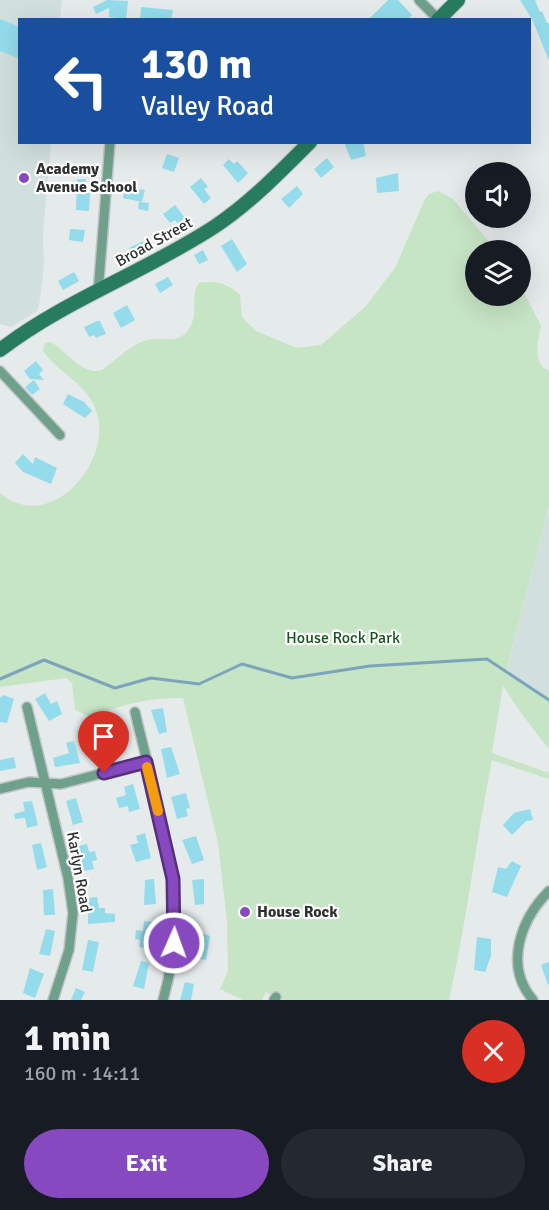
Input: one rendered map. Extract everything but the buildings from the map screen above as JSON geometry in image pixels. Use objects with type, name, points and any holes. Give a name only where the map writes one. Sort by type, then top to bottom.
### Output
[{"type":"main road","points":[[439,18],[458,0]]},
{"type":"main road","name":"Broad Street","points":[[0,350],[32,328],[98,293],[226,219],[308,144]]},
{"type":"street","points":[[419,0],[437,18]]},
{"type":"street","points":[[98,293],[110,144]]},
{"type":"street","points":[[0,371],[60,435]]},
{"type":"street","name":"Karlyn Road","points":[[27,707],[68,878],[73,913],[69,950],[53,1000]]},
{"type":"street","points":[[135,712],[165,840],[175,900],[174,943],[163,1000]]},
{"type":"street","points":[[0,789],[29,782],[61,784],[146,762]]},
{"type":"street","points":[[533,1000],[519,978],[517,952],[534,912],[549,891]]},
{"type":"shaded area","name":"Academy Avenue School","points":[[0,0],[62,0],[60,18],[18,18],[18,144],[51,144],[43,233],[44,265],[37,311],[11,327],[0,324]]},
{"type":"shaded area","points":[[547,514],[549,514],[549,705],[504,682]]},
{"type":"green space","name":"House Rock Park","points":[[438,191],[453,199],[465,213],[465,228],[477,228],[488,240],[465,240],[465,306],[531,306],[541,326],[538,358],[544,368],[549,371],[549,506],[506,672],[531,690],[549,694],[549,749],[503,685],[492,753],[549,773],[549,779],[492,760],[449,1000],[280,1000],[266,992],[262,1000],[243,1000],[220,989],[228,971],[227,921],[218,843],[183,698],[145,701],[88,716],[75,710],[72,683],[66,678],[0,687],[0,493],[19,504],[38,505],[56,500],[72,488],[86,472],[95,453],[99,433],[97,413],[93,403],[80,386],[49,359],[43,351],[45,343],[51,342],[81,366],[95,371],[102,370],[141,342],[181,337],[191,325],[194,316],[196,288],[199,283],[211,282],[226,286],[240,295],[242,317],[256,331],[297,348],[321,345],[365,307],[395,268],[429,194]]},
{"type":"waterway","points":[[0,679],[44,660],[115,688],[151,678],[199,684],[242,664],[292,678],[370,666],[487,659],[549,700]]},
{"type":"slow traffic","points":[[147,767],[158,811]]},
{"type":"place","name":"Academy Avenue School","points":[[24,178]]},
{"type":"place","name":"House Rock","points":[[245,912]]},
{"type":"route","points":[[104,773],[146,762],[173,879],[176,922],[174,943]]}]
